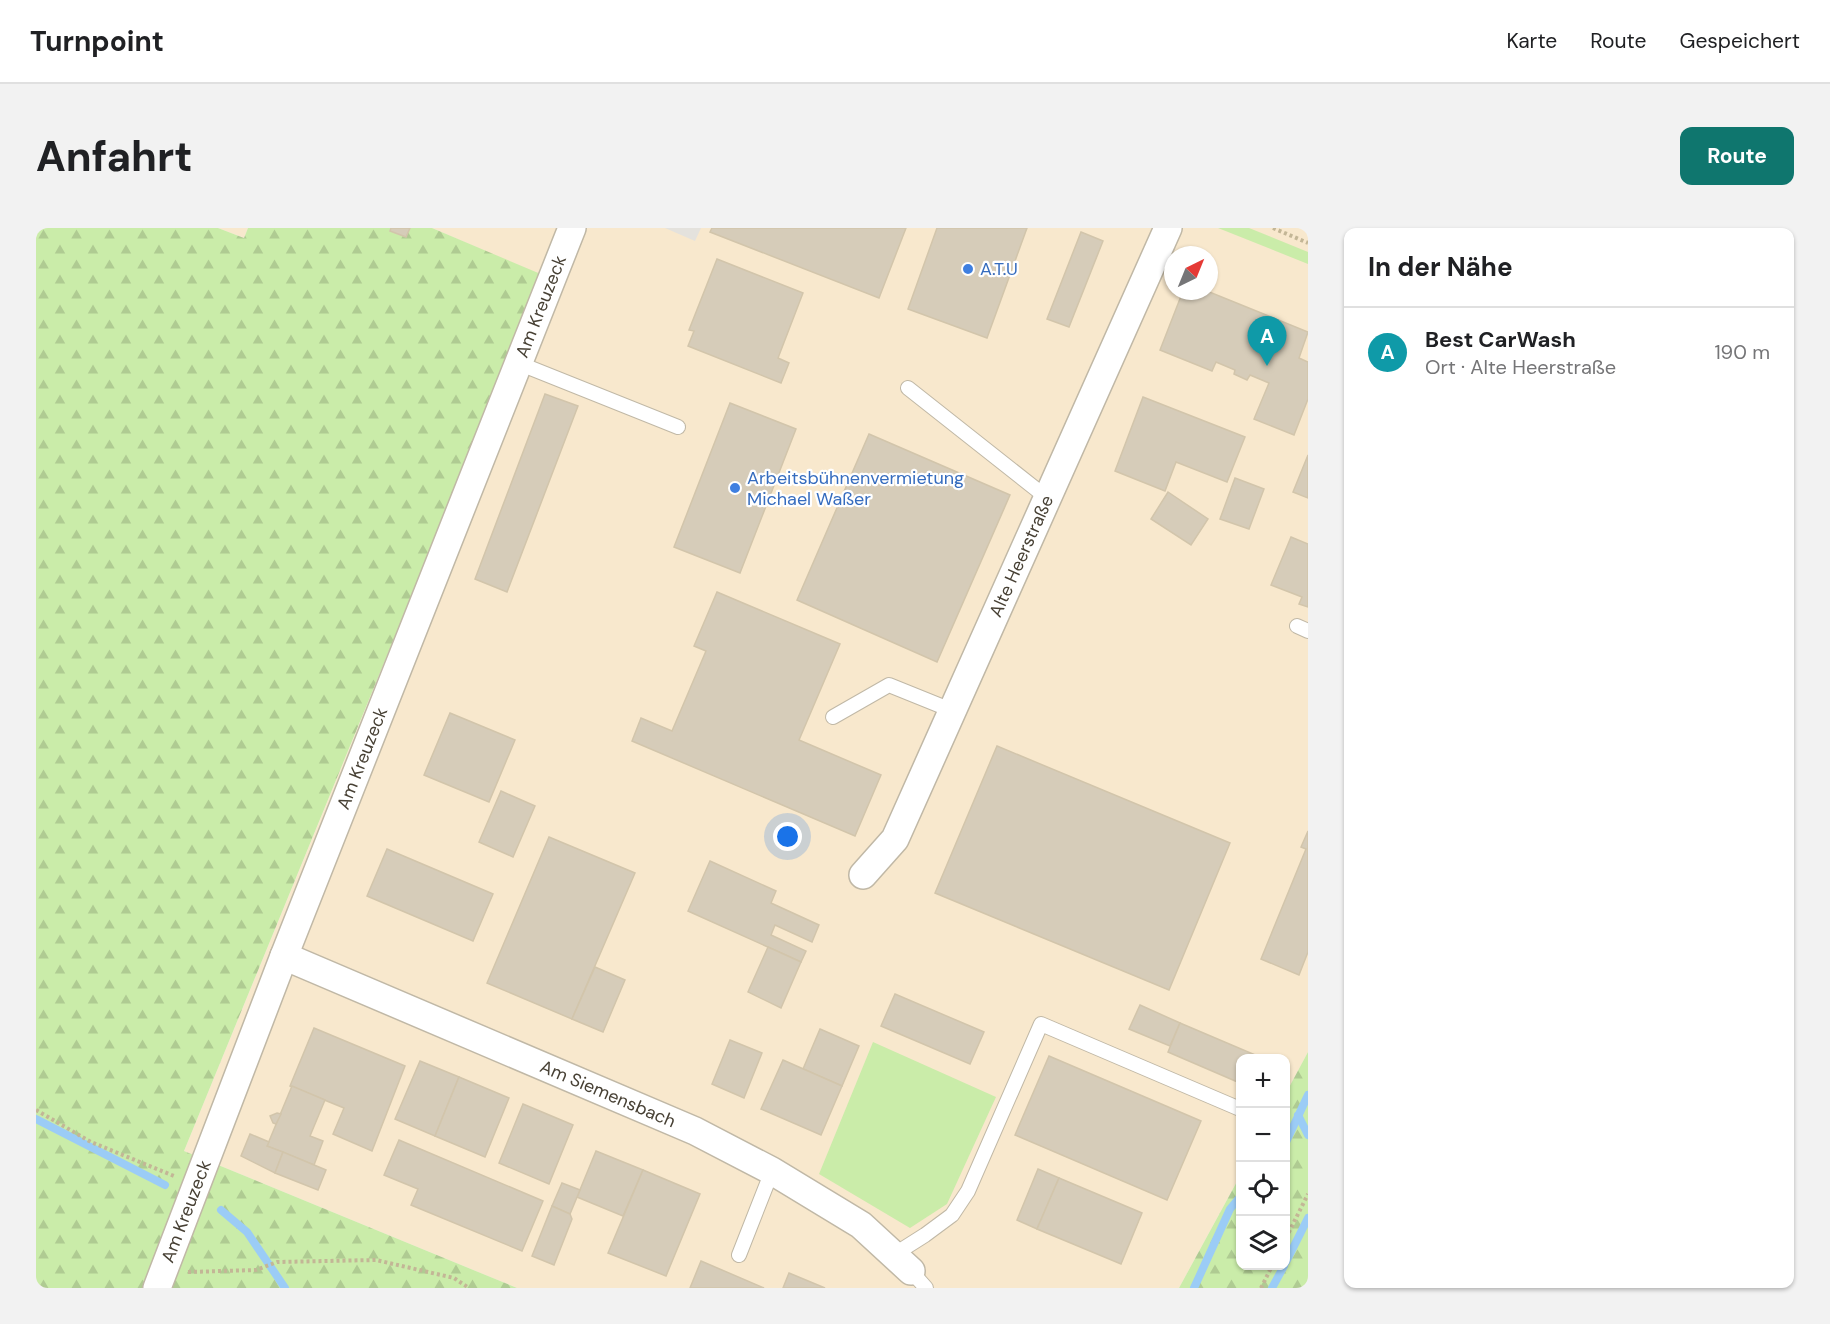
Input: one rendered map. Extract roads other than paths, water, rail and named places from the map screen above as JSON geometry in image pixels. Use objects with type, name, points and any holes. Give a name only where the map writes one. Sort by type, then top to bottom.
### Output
[{"type":"street","name":"Am Kreuzeck","points":[[162,1276],[284,956],[572,228]]},
{"type":"street","name":"Alte Heerstraße","points":[[863,875],[895,839],[1168,228]]},
{"type":"street","name":"Am Siemensbach","points":[[284,956],[695,1131],[772,1171],[861,1225],[911,1271]]},
{"type":"lane","points":[[518,363],[678,427]]},
{"type":"lane","points":[[908,388],[1046,497]]},
{"type":"lane","points":[[833,717],[889,685],[951,710]]},
{"type":"lane","points":[[911,1271],[925,1235],[952,1215],[968,1191],[1041,1024],[1238,1108]]},
{"type":"lane","points":[[739,1255],[772,1171]]},
{"type":"waterway","points":[[1290,1133],[1308,1095]]},
{"type":"waterway","points":[[1298,1115],[1308,1135]]},
{"type":"waterway","points":[[36,1119],[165,1185]]},
{"type":"waterway","points":[[1194,1288],[1230,1209],[1236,1202]]},
{"type":"waterway","points":[[221,1210],[247,1232],[285,1288]]},
{"type":"waterway","points":[[1290,1254],[1308,1218]]},
{"type":"waterway","points":[[1272,1288],[1282,1270]]},
{"type":"place","name":"A.T.U","points":[[968,269]]},
{"type":"place","name":"Best CarWash","points":[[1267,366]]},
{"type":"place","name":"Arbeitsbühnenvermietung Michael Waßer","points":[[735,488]]}]
